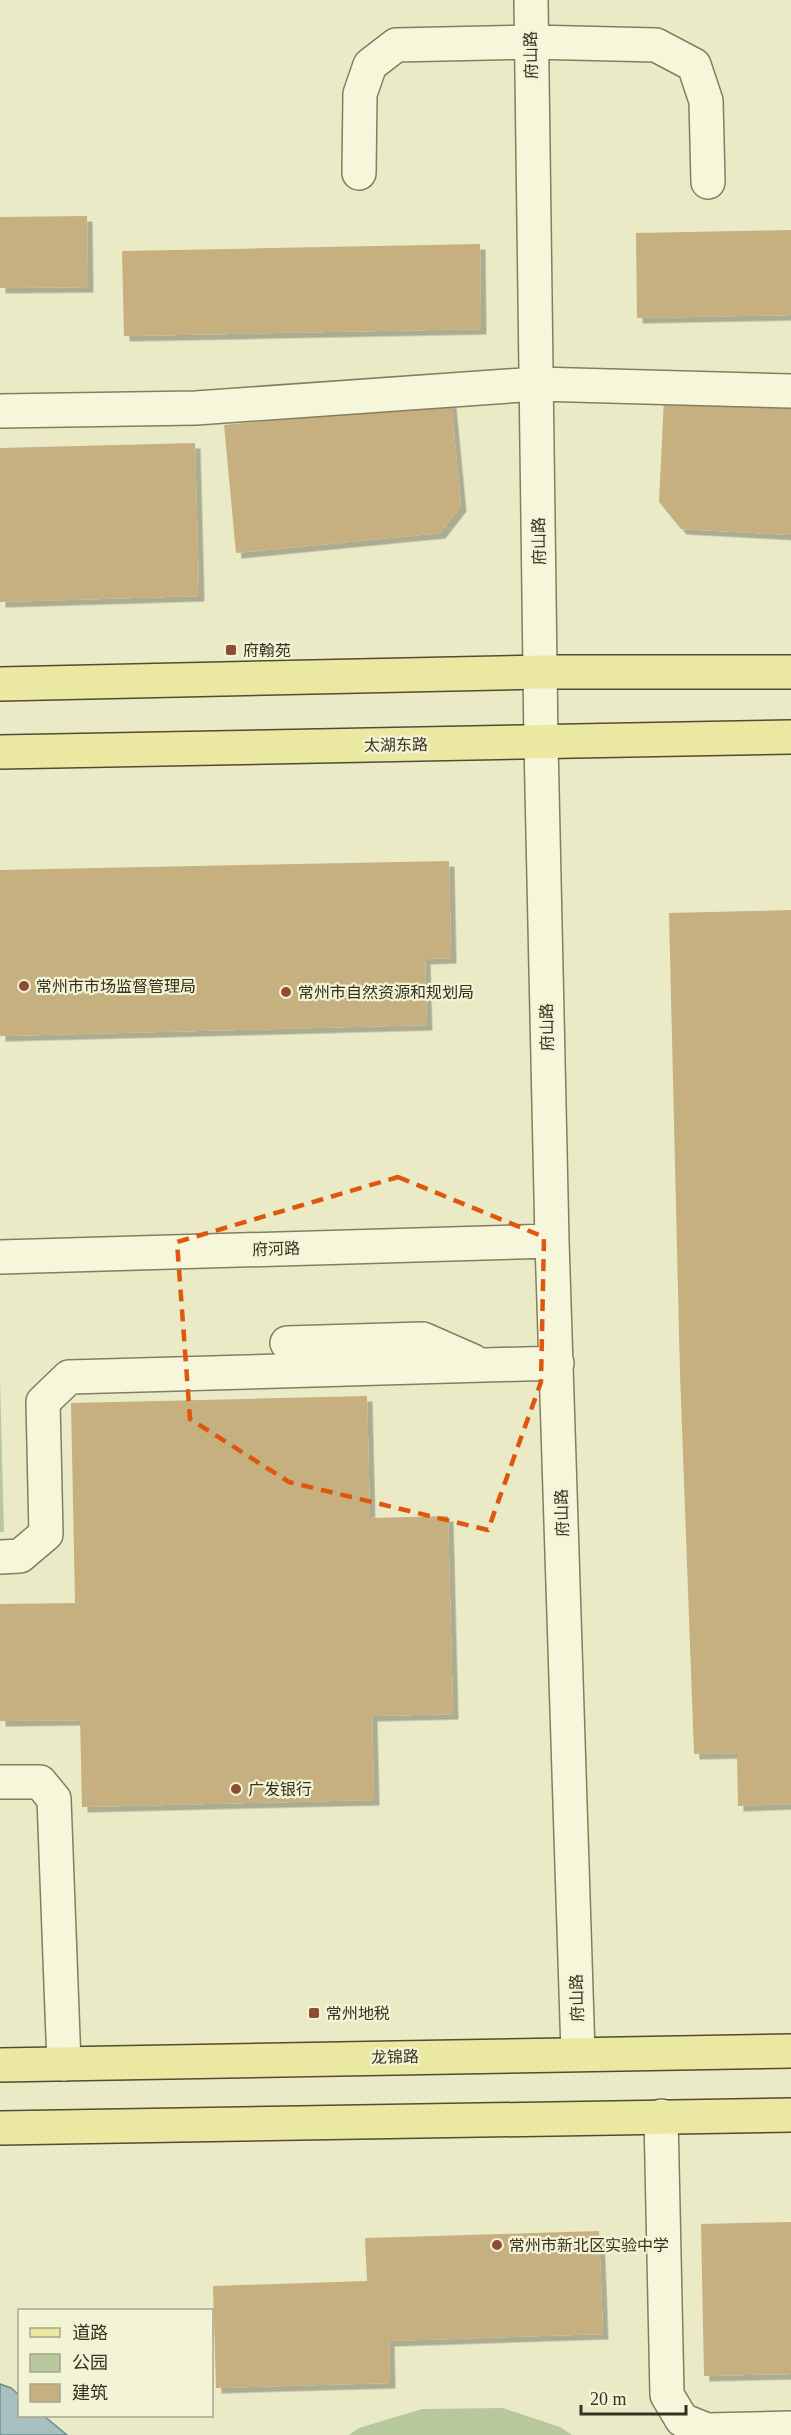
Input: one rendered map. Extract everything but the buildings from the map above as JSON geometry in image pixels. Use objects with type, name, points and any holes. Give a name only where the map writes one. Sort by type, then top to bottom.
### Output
[{"type":"main road","points":[[0,684],[541,672],[791,672]]},
{"type":"main road","name":"太湖东路","points":[[0,752],[791,737]]},
{"type":"main road","name":"龙锦路","points":[[0,2065],[791,2051]]},
{"type":"main road","points":[[0,2128],[791,2115]]},
{"type":"street","name":"府山路","points":[[531,0],[541,743],[552,1241],[578,2053]]},
{"type":"street","points":[[359,172],[360,94],[370,65],[396,45],[531,42],[656,45],[694,65],[706,101],[708,182]]},
{"type":"street","points":[[0,411],[196,408],[537,384],[791,391]]},
{"type":"street","name":"府河路","points":[[0,1257],[552,1241]]},
{"type":"street","points":[[288,1342],[423,1340],[483,1366]]},
{"type":"street","points":[[0,1557],[20,1556],[46,1534],[43,1402],[69,1377],[557,1363]]},
{"type":"street","points":[[0,1782],[40,1782],[54,1799],[64,2064]]},
{"type":"street","points":[[661,2116],[667,2395],[682,2420],[707,2430],[791,2428]]},
{"type":"highlighted area","points":[[398,1177],[544,1237],[541,1382],[488,1530],[289,1482],[190,1419],[177,1242]]},
{"type":"green space","points":[[0,1378],[4,1532],[0,1532]]},
{"type":"green space","points":[[503,2408],[560,2427],[572,2435],[349,2435],[359,2428],[422,2409]]},
{"type":"water","points":[[0,2384],[11,2388],[18,2394],[18,2417],[45,2417],[67,2435],[0,2435]]},
{"type":"place","name":"府翰苑","points":[[231,650]]},
{"type":"place","name":"常州市市场监督管理局","points":[[24,986]]},
{"type":"place","name":"常州市自然资源和规划局","points":[[286,992]]},
{"type":"place","name":"广发银行","points":[[236,1789]]},
{"type":"place","name":"常州地税","points":[[314,2013]]},
{"type":"place","name":"常州市新北区实验中学","points":[[497,2245]]}]
